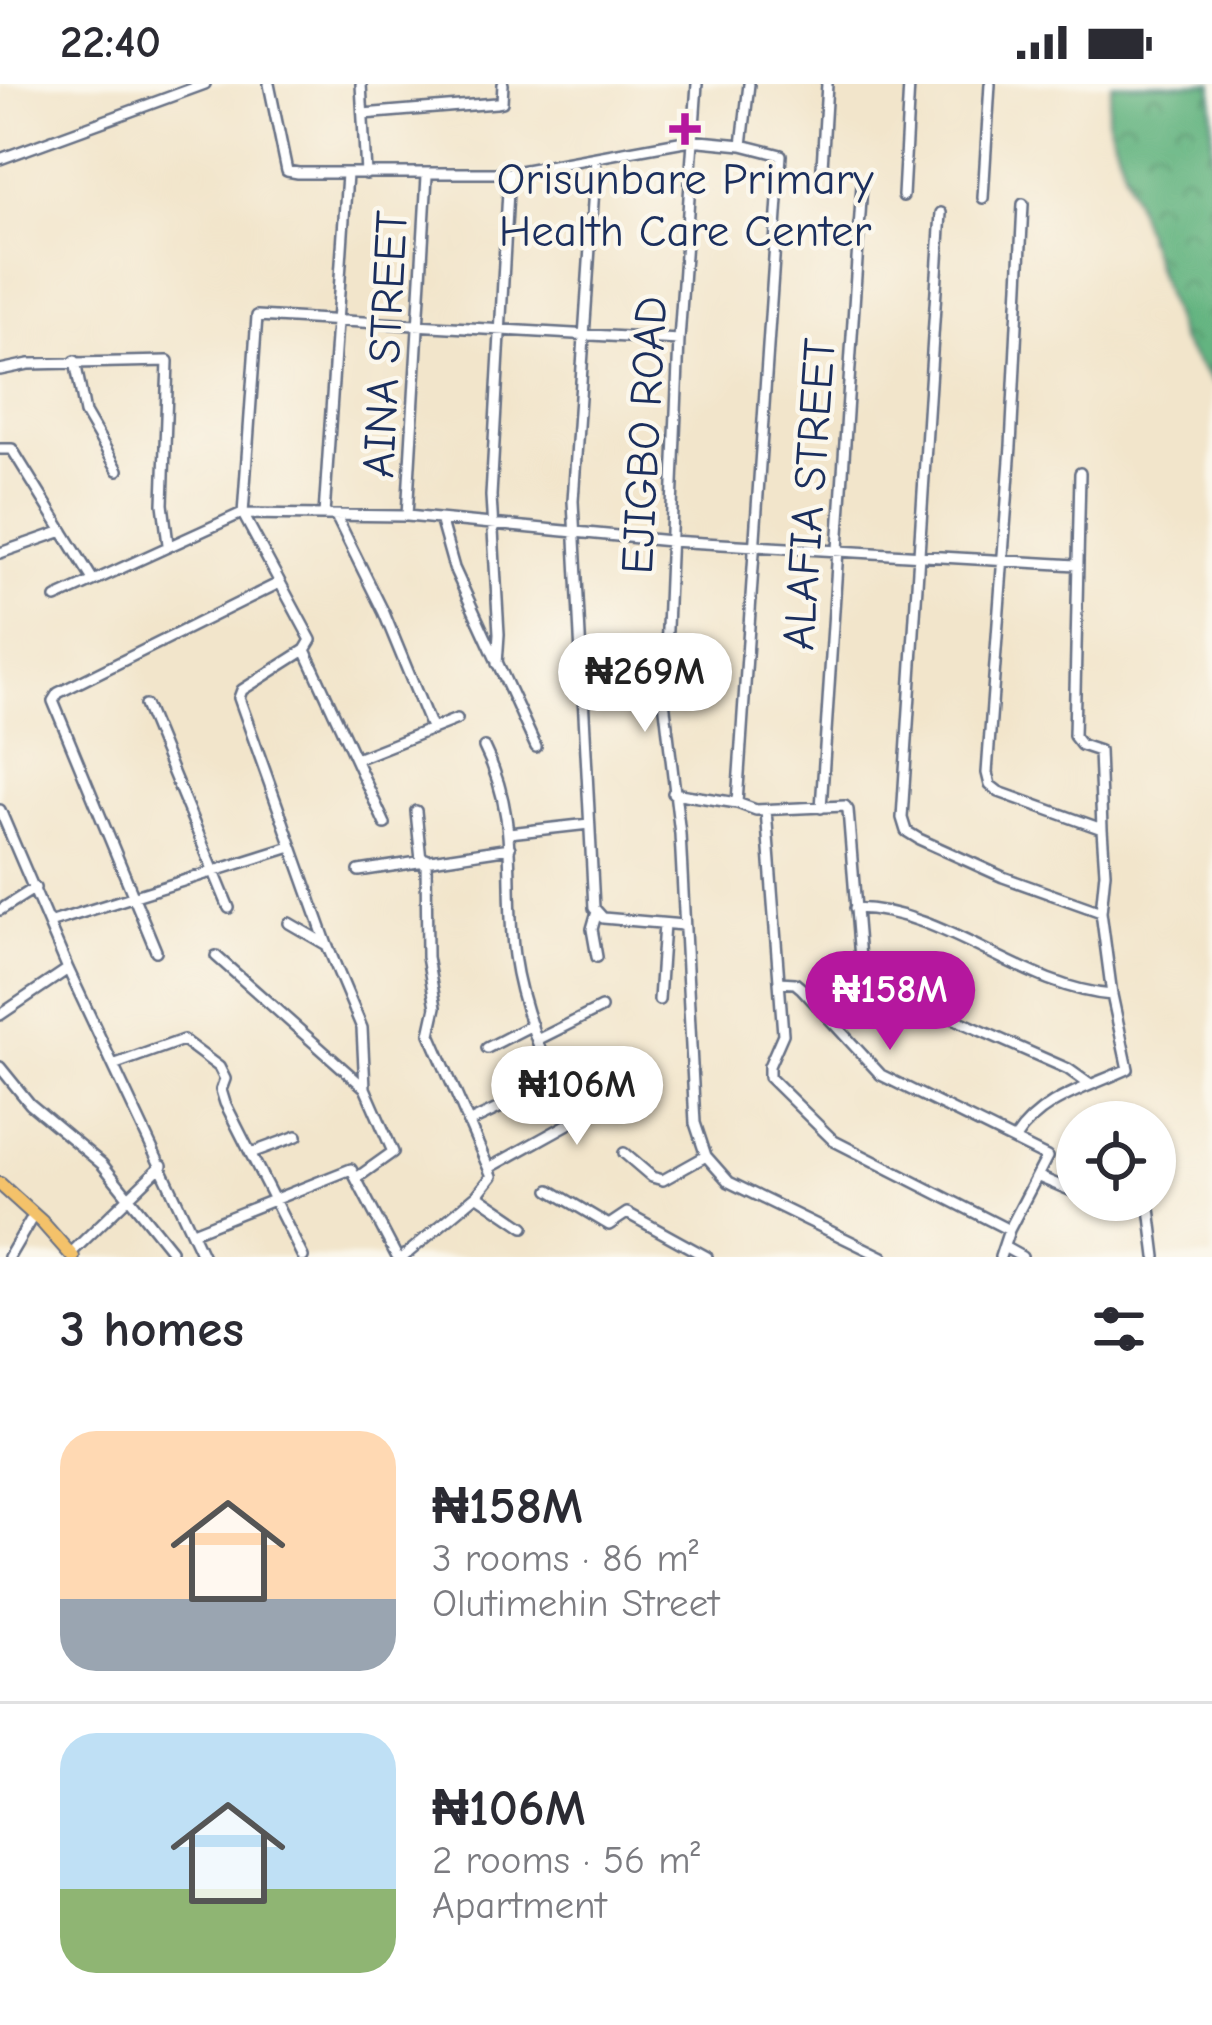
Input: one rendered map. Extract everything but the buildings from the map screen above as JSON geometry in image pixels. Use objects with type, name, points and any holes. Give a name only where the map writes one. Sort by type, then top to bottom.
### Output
[{"type":"main road","points":[[0,1184],[43,1222],[69,1256]]},
{"type":"main road","points":[[0,1193],[69,1256]]},
{"type":"street","points":[[0,159],[205,84]]},
{"type":"street","points":[[269,84],[287,171],[427,176],[509,173],[690,140],[781,155],[737,803]]},
{"type":"street","points":[[361,84],[366,174]]},
{"type":"street","points":[[363,113],[502,102],[503,84]]},
{"type":"street","name":"EJIGBO ROAD","points":[[697,84],[679,340],[664,700],[680,835],[695,1123],[706,1156]]},
{"type":"street","points":[[742,145],[749,84]]},
{"type":"street","points":[[822,167],[827,84]]},
{"type":"street","points":[[903,196],[909,84]]},
{"type":"street","points":[[983,198],[991,84]]},
{"type":"street","points":[[596,158],[573,532],[596,915],[592,934],[597,957]]},
{"type":"street","points":[[497,664],[500,634],[492,527],[509,173]]},
{"type":"street","points":[[347,174],[330,515],[384,614],[432,730]]},
{"type":"street","name":"AINA STREET","points":[[407,516],[427,176]]},
{"type":"street","name":"ALAFIA STREET","points":[[821,808],[862,184]]},
{"type":"street","points":[[1023,204],[1012,446],[987,773],[999,792],[1102,829]]},
{"type":"street","points":[[941,213],[902,818],[906,831],[1003,877],[1101,912]]},
{"type":"street","points":[[358,1177],[393,1152],[365,1088],[362,1028],[326,945],[239,694],[305,650],[311,640],[243,514],[257,316],[679,340]]},
{"type":"street","points":[[0,370],[76,361],[168,361],[163,503],[168,544]]},
{"type":"street","points":[[76,361],[85,413],[118,470]]},
{"type":"street","points":[[0,449],[12,449],[93,580]]},
{"type":"street","points":[[1015,1139],[1031,1116],[1089,1084],[1128,1070],[1101,912],[1105,872],[1099,751],[1081,745],[1074,736],[1080,473]]},
{"type":"street","points":[[56,598],[243,514],[407,516],[670,541],[1076,565]]},
{"type":"street","points":[[441,522],[454,568],[536,747]]},
{"type":"street","points":[[0,553],[63,531]]},
{"type":"street","points":[[156,951],[53,700],[58,693],[279,583]]},
{"type":"street","points":[[305,650],[385,824]]},
{"type":"street","points":[[146,705],[229,908]]},
{"type":"street","points":[[356,759],[457,719]]},
{"type":"street","points":[[484,747],[503,786],[514,953],[532,1025],[572,1125],[489,1168]]},
{"type":"street","points":[[673,793],[749,809],[845,806],[848,810],[861,971],[822,1011]]},
{"type":"street","points":[[0,810],[68,969],[203,1257]]},
{"type":"street","points":[[766,810],[783,1034],[768,1072],[812,1124],[834,1141],[1009,1230]]},
{"type":"street","points":[[193,1232],[344,1169],[358,1177],[402,1257],[491,1181],[430,1034],[436,1007],[427,958],[424,860],[416,811]]},
{"type":"street","points":[[509,833],[590,824]]},
{"type":"street","points":[[49,923],[291,847]]},
{"type":"street","points":[[359,871],[510,848]]},
{"type":"street","points":[[0,910],[35,888]]},
{"type":"street","points":[[855,908],[897,911],[1078,991],[1112,995]]},
{"type":"street","points":[[596,915],[683,925]]},
{"type":"street","points":[[289,923],[326,945]]},
{"type":"street","points":[[659,1000],[664,924]]},
{"type":"street","points":[[216,956],[365,1088]]},
{"type":"street","points":[[0,1015],[68,969]]},
{"type":"street","points":[[778,982],[795,983],[881,1076],[1047,1157],[1002,1252],[1022,1257]]},
{"type":"street","points":[[916,1002],[1068,1069],[1089,1084]]},
{"type":"street","points":[[538,1040],[602,1008]]},
{"type":"street","points":[[487,1048],[532,1025]]},
{"type":"street","points":[[113,1065],[183,1040],[219,1067],[225,1079],[224,1102],[303,1257]]},
{"type":"street","points":[[0,1067],[30,1104],[102,1164],[171,1250]]},
{"type":"street","points":[[468,1123],[553,1082]]},
{"type":"street","points":[[251,1153],[297,1136]]},
{"type":"street","points":[[624,1153],[652,1177],[664,1180],[706,1156],[729,1182],[883,1257]]},
{"type":"street","points":[[69,1256],[162,1165]]},
{"type":"street","points":[[1039,1177],[1056,1184]]},
{"type":"street","points":[[550,1190],[609,1225],[627,1213],[707,1257]]},
{"type":"street","points":[[476,1195],[524,1227]]},
{"type":"street","points":[[9,1257],[30,1221]]},
{"type":"street","points":[[1151,1221],[1156,1257]]},
{"type":"green space","points":[[1112,84],[1212,84],[1212,383],[1181,342],[1107,118]]},
{"type":"place","name":"Orisunbare Primary Health Care Center","points":[[685,129]]}]
